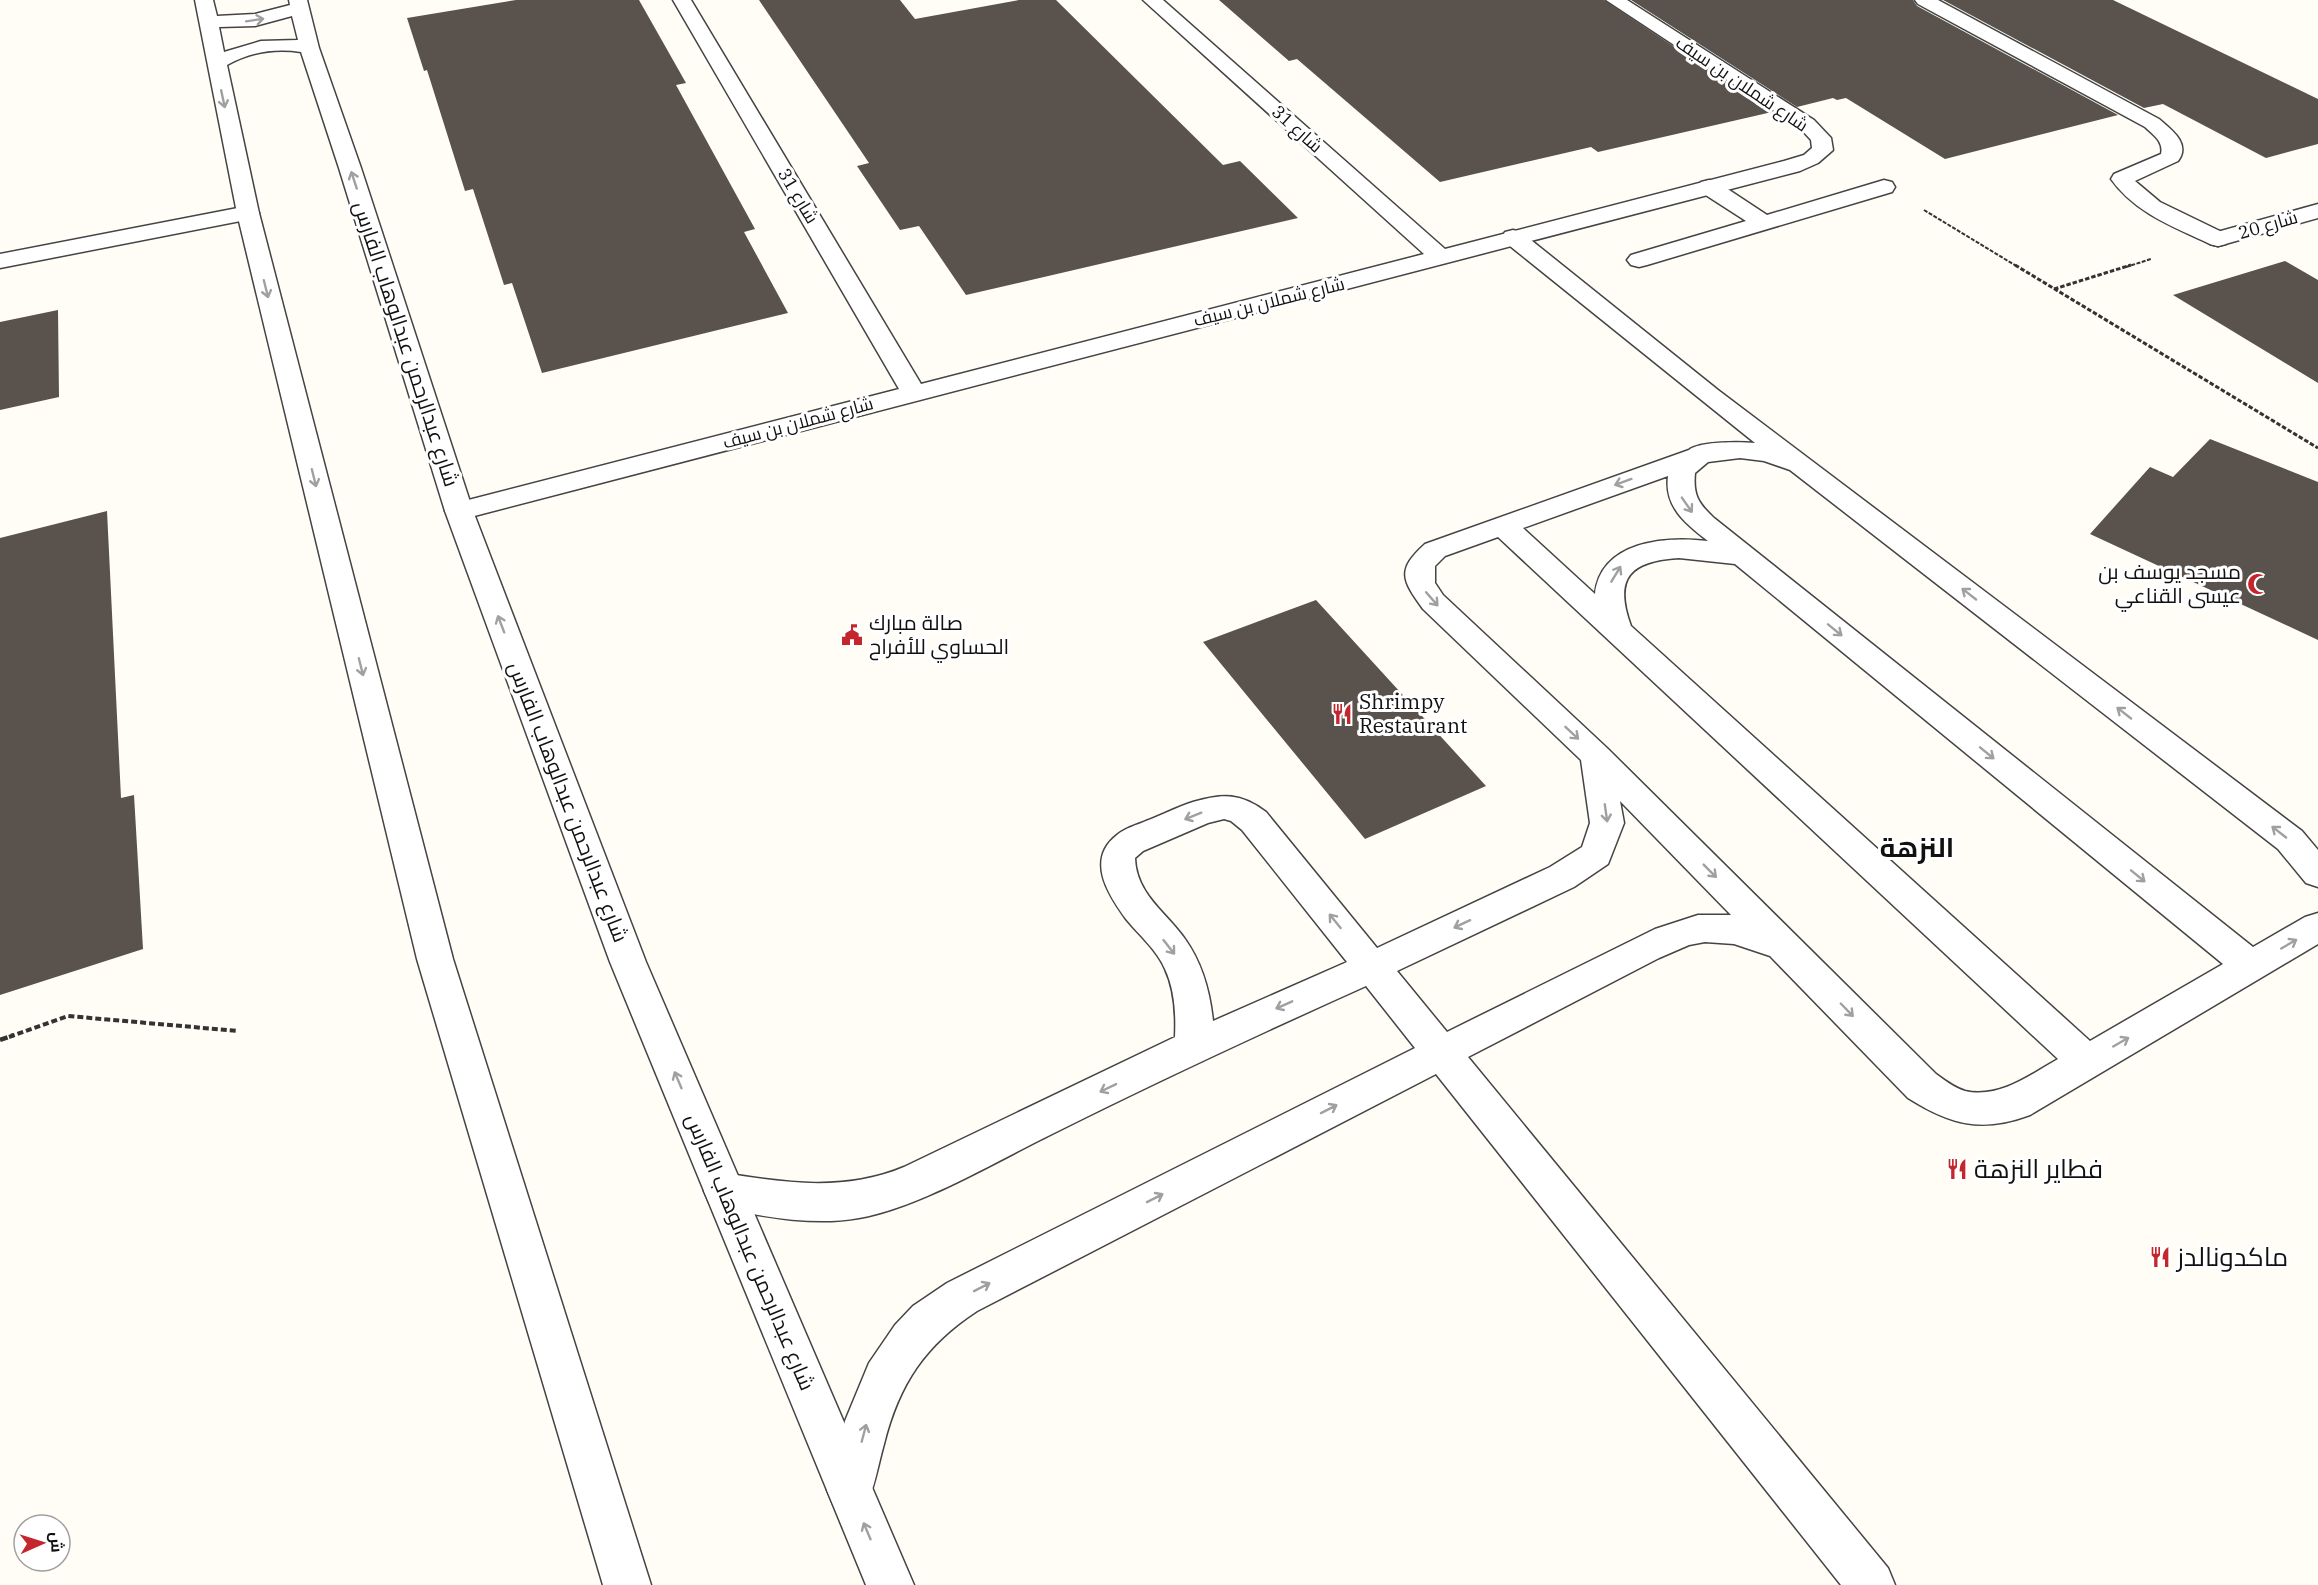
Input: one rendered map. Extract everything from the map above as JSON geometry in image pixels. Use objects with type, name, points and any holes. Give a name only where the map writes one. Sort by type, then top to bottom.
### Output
[{"type":"street","name":"شارع 31","points":[[682,0],[914,393]]},
{"type":"street","name":"شارع 31","points":[[1152,0],[1442,258]]},
{"type":"street","name":"شارع شملان بن سيف","points":[[459,511],[1442,258],[1513,237],[1811,159],[1823,150],[1821,138],[1807,124],[1615,0]]},
{"type":"street","points":[[1924,0],[2152,123],[2167,136],[2173,148],[2171,157],[2122,179],[2129,189],[2141,199],[2218,239]]},
{"type":"street","points":[[299,4],[255,20],[206,11],[216,64],[248,213],[435,959],[627,1585]]},
{"type":"street","name":"شارع عبدالرحمن عبدالوهاب الفارس","points":[[299,4],[309,48],[350,168],[459,511],[628,962],[890,1585]]},
{"type":"street","points":[[216,64],[238,52],[261,46],[284,44],[309,48]]},
{"type":"street","points":[[1709,187],[1762,222]]},
{"type":"street","points":[[1639,260],[1884,187]]},
{"type":"street","name":"شارع 20","points":[[2218,239],[2318,211]]},
{"type":"street","points":[[0,261],[248,213]]},
{"type":"street","points":[[1513,237],[1709,395],[2290,840],[2318,874]]},
{"type":"street","points":[[1709,395],[1720,421],[1718,435],[1682,471],[1679,492],[1685,506],[2251,966]]},
{"type":"street","points":[[1805,467],[1783,457],[1758,450],[1733,450],[1698,456],[1435,550],[1421,563],[1420,584],[1433,602],[1596,756],[1922,1086],[1952,1105],[1978,1110],[2016,1103],[2318,927]]},
{"type":"street","points":[[1503,526],[2087,1062]]},
{"type":"street","points":[[1617,630],[1609,603],[1611,583],[1617,569],[1630,559],[1677,547],[1707,549],[1744,556]]},
{"type":"street","points":[[724,1191],[813,1202],[852,1201],[889,1192],[1194,1046],[1371,967],[1562,877],[1596,855],[1607,823],[1596,756]]},
{"type":"street","points":[[1194,1046],[1192,994],[1178,959],[1124,889],[1116,868],[1118,854],[1131,842],[1201,812],[1224,807],[1240,810],[1254,821],[1871,1585]]},
{"type":"street","points":[[850,1490],[872,1404],[898,1356],[929,1320],[962,1297],[1646,948],[1676,935],[1706,928],[1749,933],[1784,945]]},
{"type":"path","points":[[1884,187],[2318,448]]},
{"type":"path","points":[[2054,289],[2218,239]]},
{"type":"path","points":[[0,1040],[68,1016],[238,1031]]},
{"type":"building","points":[[516,0],[639,0],[686,83],[676,85],[755,229],[744,232],[788,313],[542,373],[512,283],[504,285],[473,189],[465,191],[427,70],[424,71],[407,18]]},
{"type":"building","points":[[759,0],[900,0],[915,19],[1019,0],[1056,0],[1223,165],[1240,161],[1298,218],[966,295],[919,226],[900,230],[857,166],[869,163]]},
{"type":"building","points":[[1219,0],[1604,0],[1772,112],[1598,152],[1591,147],[1440,182],[1297,59],[1289,61]]},
{"type":"building","points":[[1631,0],[1913,0],[1917,6],[2118,115],[1945,159],[1846,98],[1837,100],[1833,98],[1797,107]]},
{"type":"building","points":[[1943,0],[2113,0],[2318,99],[2318,144],[2266,158],[2163,104],[2144,108]]},
{"type":"building","points":[[2285,261],[2318,280],[2318,383],[2173,295]]},
{"type":"building","points":[[58,310],[59,397],[0,410],[0,322]]},
{"type":"building","name":"مسجد يوسف بن عيسى القناعي","points":[[2210,439],[2318,482],[2318,640],[2090,534],[2150,467],[2173,477]]},
{"type":"building","points":[[107,511],[121,798],[134,795],[143,949],[0,995],[0,538]]},
{"type":"building","name":"Shrimpy Restaurant","points":[[1316,600],[1486,786],[1365,839],[1203,642]]},
{"type":"place","name":"مسجد يوسف بن عيسى القناعي","points":[[2258,584]]},
{"type":"place","name":"صالة مبارك الحساوي للأفراح","points":[[852,635]]},
{"type":"place","name":"Shrimpy Restaurant","points":[[1342,714]]},
{"type":"place","name":"فطاير النزهة","points":[[1957,1169]]},
{"type":"place","name":"ماكدونالدز","points":[[2160,1257]]},
{"type":"district","name":"النزهة","points":[[1917,848]]}]
